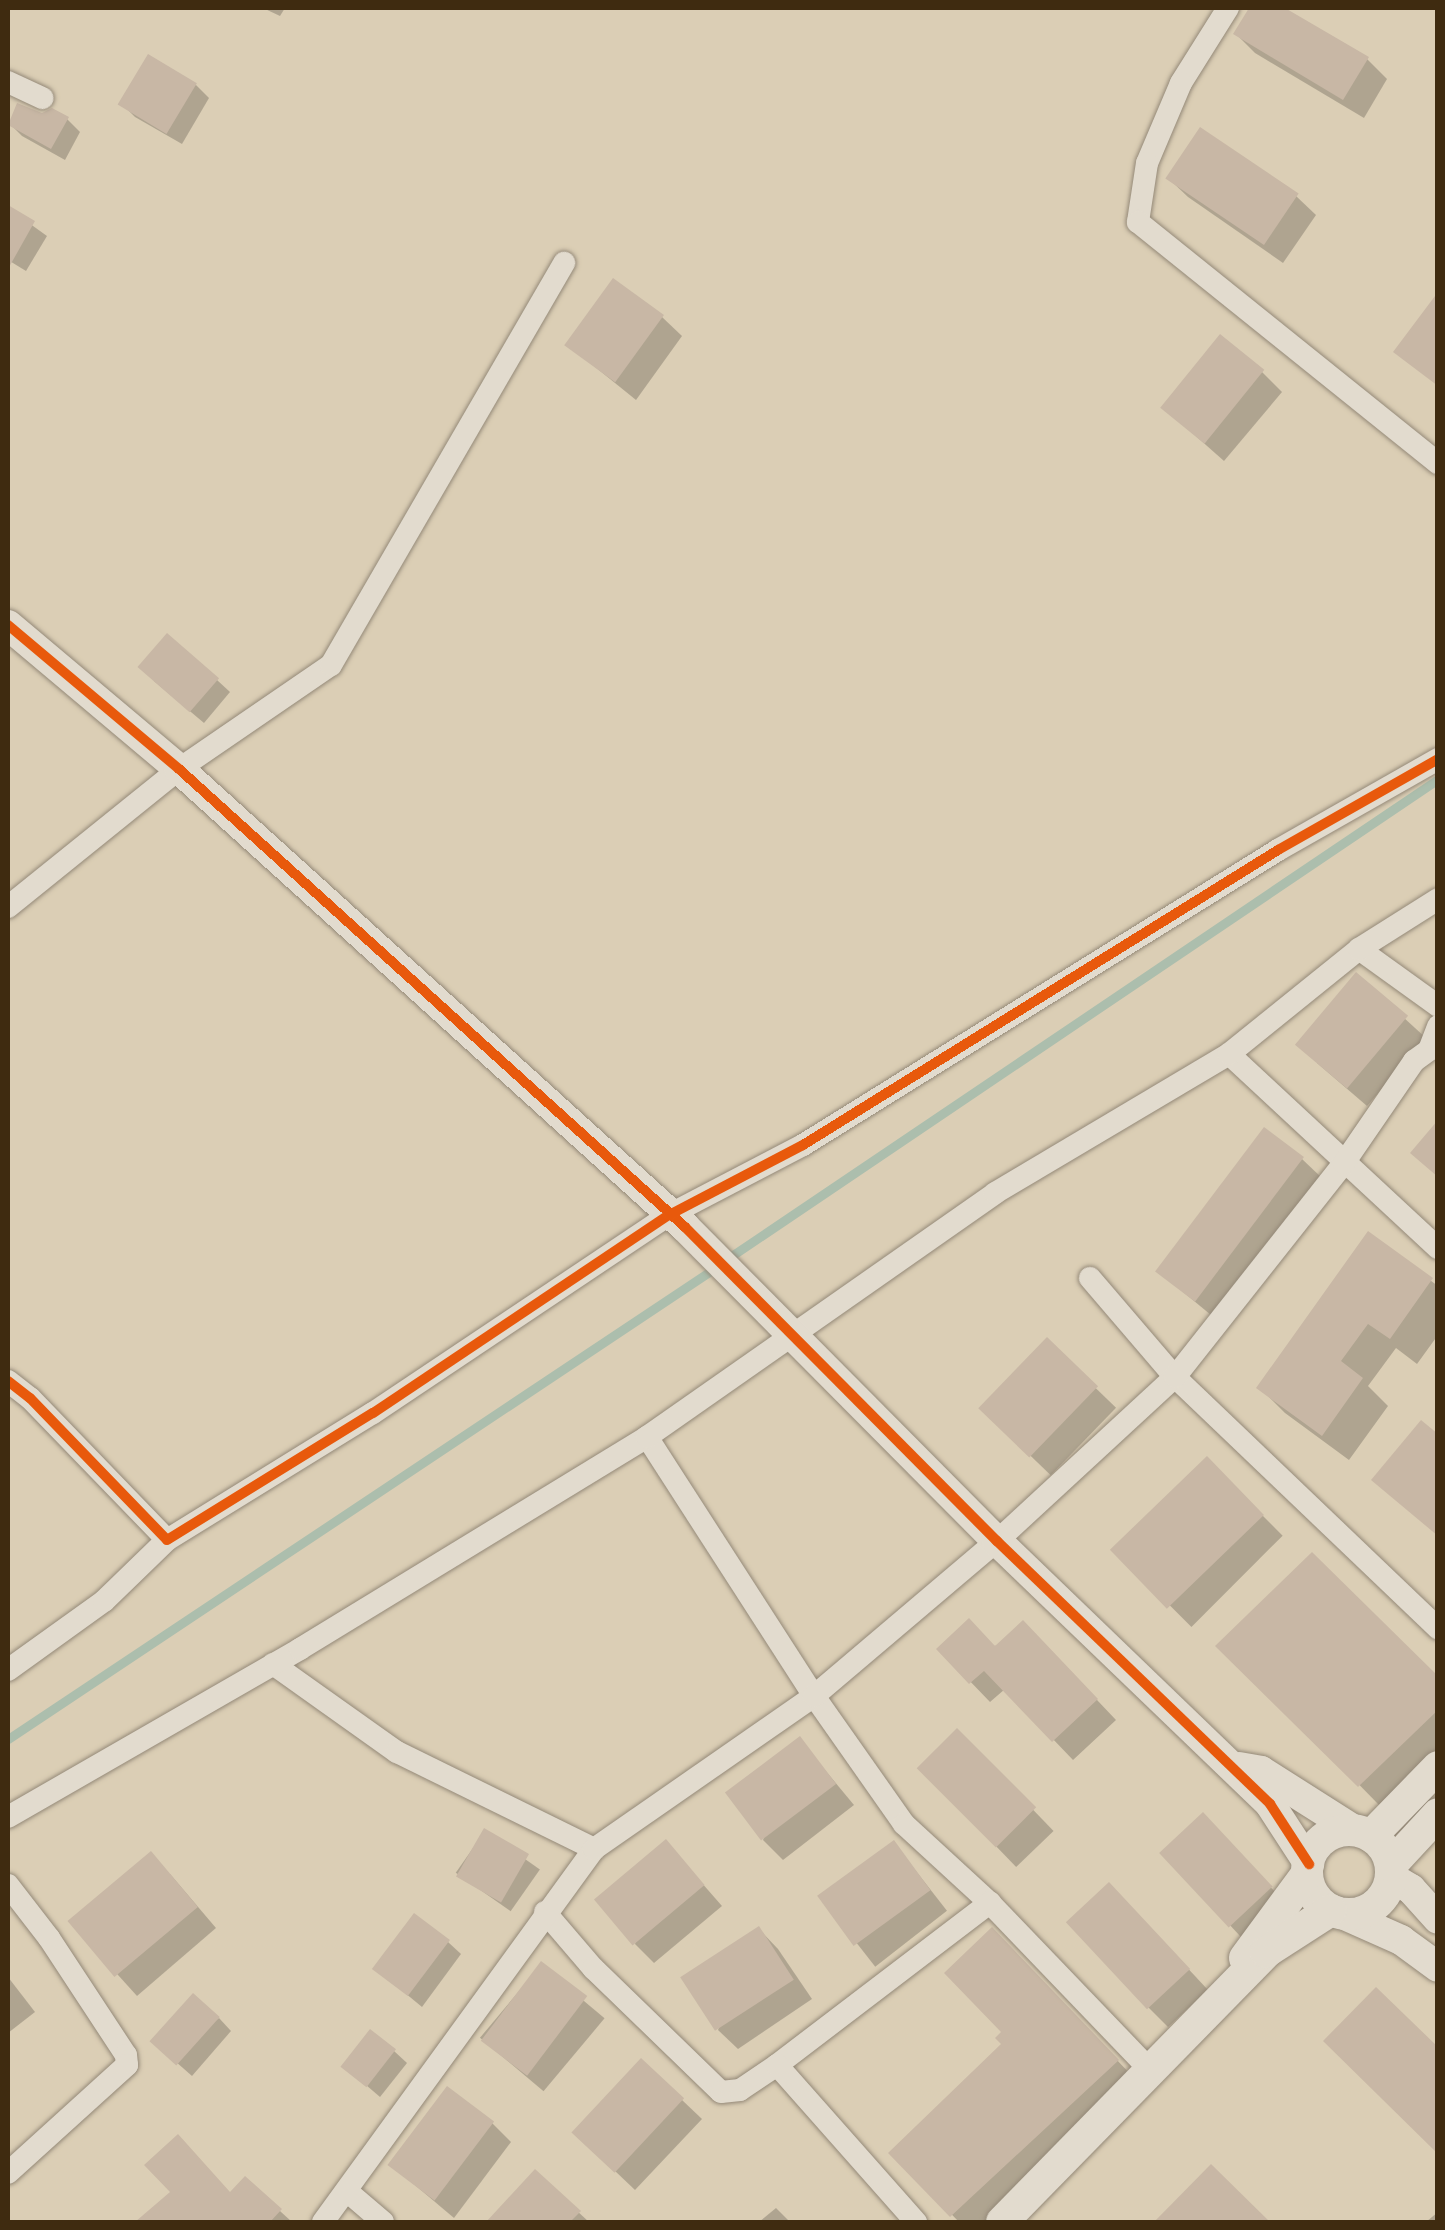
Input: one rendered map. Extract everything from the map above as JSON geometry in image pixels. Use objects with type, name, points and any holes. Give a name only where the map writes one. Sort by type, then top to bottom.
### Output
[{"type":"main road","points":[[1363,1833],[1438,1767]]},
{"type":"main road","points":[[1308,1869],[1316,1898],[1334,1911],[1350,1914],[1372,1907],[1382,1899],[1391,1871],[1438,1814]]},
{"type":"main road","points":[[1221,2000],[1255,1940],[1308,1869],[1321,1841],[1336,1832],[1363,1833],[1381,1844],[1391,1871]]},
{"type":"main road","points":[[1002,2222],[1266,1952],[1334,1911]]},
{"type":"street","points":[[1228,8],[1181,83],[1147,163],[1138,222],[1438,463]]},
{"type":"street","points":[[8,82],[42,98]]},
{"type":"street","points":[[8,907],[179,770],[331,665],[564,263]]},
{"type":"street","points":[[8,624],[179,770],[678,1221],[997,1541],[1270,1804],[1308,1869]]},
{"type":"street","points":[[8,1670],[104,1601],[167,1540],[1278,850],[1438,759]]},
{"type":"street","points":[[8,1817],[272,1664],[647,1437],[995,1194],[1229,1054],[1360,949],[1438,899]]},
{"type":"street","points":[[1360,949],[1438,1006]]},
{"type":"street","points":[[323,2222],[594,1849],[814,1696],[997,1541],[1175,1377],[1344,1163],[1414,1061],[1429,1050],[1438,1026]]},
{"type":"street","points":[[1229,1054],[1438,1248]]},
{"type":"street","points":[[1090,1278],[1175,1377],[1438,1628]]},
{"type":"street","points":[[8,1381],[30,1398],[167,1540]]},
{"type":"street","points":[[647,1437],[814,1696],[904,1824],[990,1903],[1150,2070]]},
{"type":"street","points":[[272,1664],[397,1752],[594,1849]]},
{"type":"street","points":[[1231,1766],[1260,1771],[1363,1833]]},
{"type":"street","points":[[1391,1871],[1438,1919]]},
{"type":"street","points":[[8,1885],[49,1938],[126,2054],[127,2064],[8,2173]]},
{"type":"street","points":[[545,1912],[593,1968],[721,2092],[740,2090],[990,1903]]},
{"type":"street","points":[[1334,1911],[1401,1940],[1438,1967]]},
{"type":"street","points":[[776,2064],[916,2222]]},
{"type":"street","points":[[348,2192],[384,2222]]},
{"type":"building","points":[[1249,8],[1285,8],[1369,57],[1343,100],[1233,34]]},
{"type":"building","points":[[148,54],[197,83],[166,134],[118,105]]},
{"type":"building","points":[[17,103],[42,113],[52,108],[69,117],[51,149],[8,125]]},
{"type":"building","points":[[1200,127],[1299,194],[1264,245],[1165,178]]},
{"type":"building","points":[[8,205],[35,221],[8,269]]},
{"type":"building","points":[[613,278],[664,315],[615,382],[564,345]]},
{"type":"building","points":[[1438,292],[1438,386],[1393,352]]},
{"type":"building","points":[[1220,334],[1264,370],[1205,444],[1160,408]]},
{"type":"building","points":[[167,633],[219,678],[190,712],[137,667]]},
{"type":"building","points":[[1356,972],[1408,1016],[1347,1088],[1295,1045]]},
{"type":"building","points":[[1438,1120],[1438,1177],[1410,1153]]},
{"type":"building","points":[[1264,1127],[1304,1157],[1195,1302],[1155,1272]]},
{"type":"building","points":[[1368,1231],[1433,1278],[1390,1339],[1368,1324],[1341,1361],[1363,1378],[1322,1436],[1256,1388]]},
{"type":"building","points":[[1047,1337],[1098,1386],[1029,1458],[978,1408]]},
{"type":"building","points":[[1421,1420],[1438,1434],[1438,1536],[1371,1480]]},
{"type":"building","points":[[1207,1456],[1264,1515],[1167,1609],[1110,1550]]},
{"type":"building","points":[[1312,1552],[1438,1676],[1438,1710],[1358,1787],[1215,1646]]},
{"type":"building","points":[[969,1618],[995,1646],[1023,1620],[1098,1699],[1052,1742],[984,1671],[969,1684],[936,1649]]},
{"type":"building","points":[[957,1728],[1036,1807],[996,1848],[917,1768]]},
{"type":"building","points":[[800,1736],[836,1784],[761,1840],[725,1793]]},
{"type":"building","points":[[1203,1812],[1273,1887],[1229,1928],[1159,1853]]},
{"type":"building","points":[[484,1828],[529,1854],[501,1902],[456,1876]]},
{"type":"building","points":[[666,1839],[705,1885],[633,1945],[594,1899]]},
{"type":"building","points":[[894,1840],[930,1890],[854,1946],[817,1896]]},
{"type":"building","points":[[151,1851],[198,1907],[114,1977],[68,1921]]},
{"type":"building","points":[[1109,1882],[1190,1969],[1147,2009],[1066,1922]]},
{"type":"building","points":[[414,1913],[450,1940],[408,1996],[372,1969]]},
{"type":"building","points":[[759,1926],[794,1980],[715,2031],[680,1977]]},
{"type":"building","points":[[992,1927],[1119,2060],[950,2217],[888,2153],[1001,2044],[995,2038],[1001,2032],[944,1973]]},
{"type":"building","points":[[541,1961],[587,1996],[527,2076],[481,2041]]},
{"type":"building","points":[[1376,1987],[1438,2047],[1438,2154],[1323,2041]]},
{"type":"building","points":[[193,1993],[220,2017],[176,2065],[150,2041]]},
{"type":"building","points":[[370,2029],[396,2049],[366,2087],[340,2067]]},
{"type":"building","points":[[641,2058],[684,2098],[615,2173],[571,2133]]},
{"type":"building","points":[[447,2086],[494,2122],[435,2201],[387,2165]]},
{"type":"building","points":[[178,2134],[230,2192],[245,2176],[282,2209],[270,2222],[135,2222],[170,2192],[144,2165]]},
{"type":"building","points":[[1211,2164],[1270,2222],[1154,2222]]},
{"type":"building","points":[[535,2169],[581,2211],[570,2222],[486,2222]]},
{"type":"waterway","points":[[727,1259],[1438,779]]},
{"type":"waterway","points":[[8,1739],[715,1268]]},
{"type":"cycle path","points":[[8,625],[179,769],[685,1227],[997,1541],[1270,1804],[1309,1864]]},
{"type":"cycle path","points":[[8,1381],[30,1398],[167,1540],[373,1413],[669,1215],[803,1145],[1278,850],[1438,759]]}]
